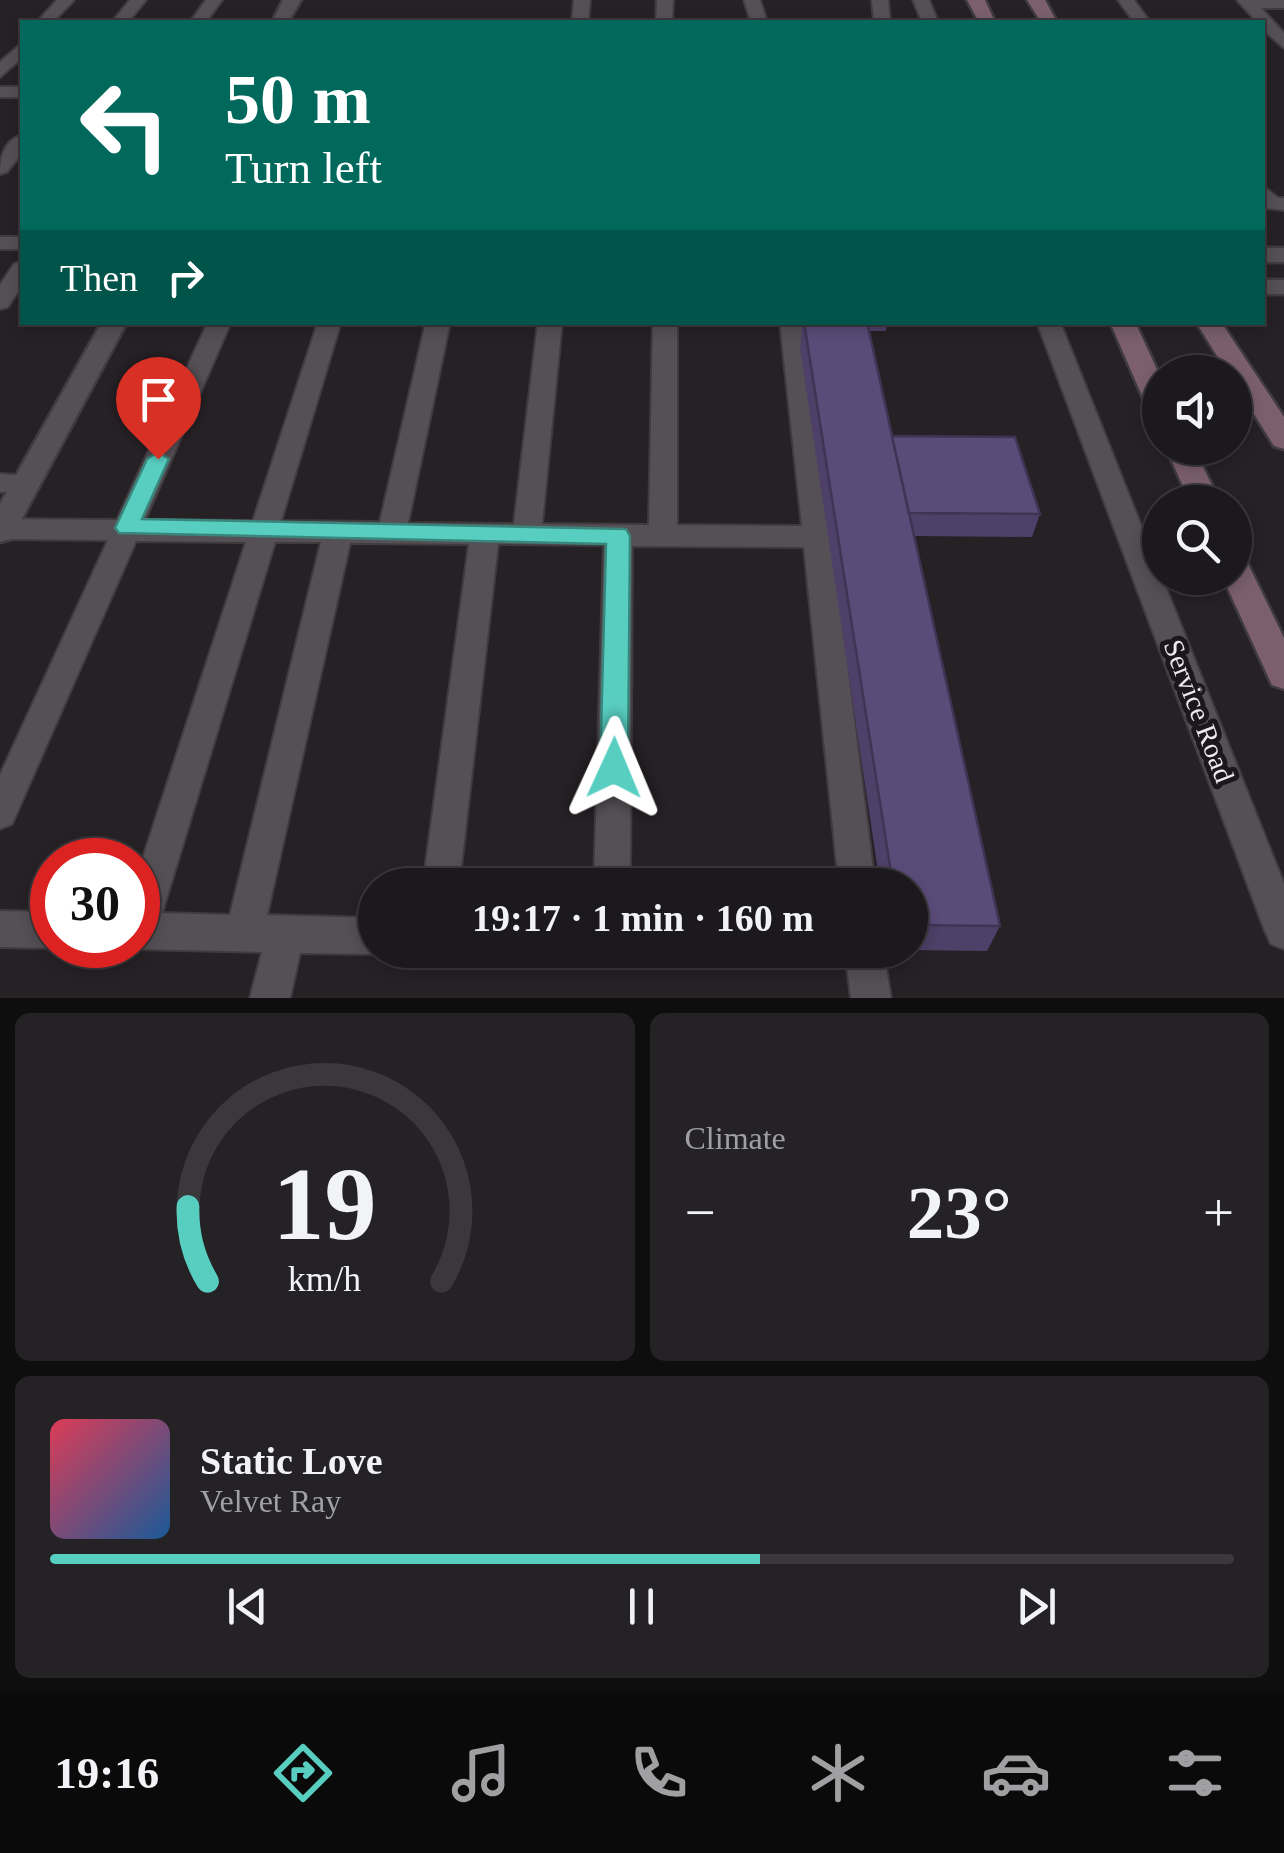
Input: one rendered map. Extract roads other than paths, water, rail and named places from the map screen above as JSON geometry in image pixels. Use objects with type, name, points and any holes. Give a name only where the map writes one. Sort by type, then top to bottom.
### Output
[{"type":"main road","points":[[1123,325],[1142,366]]},
{"type":"main road","points":[[1210,325],[1284,439]]},
{"type":"main road","points":[[1247,595],[1284,675]]},
{"type":"street","points":[[48,20],[66,0]]},
{"type":"street","points":[[122,20],[138,0]]},
{"type":"street","points":[[1246,1],[1284,3]]},
{"type":"street","points":[[1246,1],[1263,20]]},
{"type":"street","points":[[1265,22],[1284,43]]},
{"type":"street","points":[[0,72],[20,50]]},
{"type":"street","points":[[0,168],[20,143]]},
{"type":"street","points":[[0,302],[20,272]]},
{"type":"street","points":[[112,325],[13,483],[0,530],[127,528],[816,537]]},
{"type":"street","points":[[0,813],[219,325]]},
{"type":"street","points":[[160,860],[329,325]]},
{"type":"street","points":[[392,533],[437,325]]},
{"type":"street","points":[[526,534],[550,325]]},
{"type":"street","points":[[663,536],[665,325]]},
{"type":"street","points":[[792,325],[855,868]]},
{"type":"street","name":"Service Road","points":[[1049,325],[1284,931]]},
{"type":"street","points":[[244,934],[338,532]]},
{"type":"street","points":[[443,868],[485,534]]},
{"type":"street","points":[[612,868],[618,536]]},
{"type":"street","points":[[0,929],[30,930]]},
{"type":"street","points":[[160,931],[358,936]]},
{"type":"street","points":[[270,998],[285,934]]},
{"type":"street","points":[[867,968],[871,998]]}]
